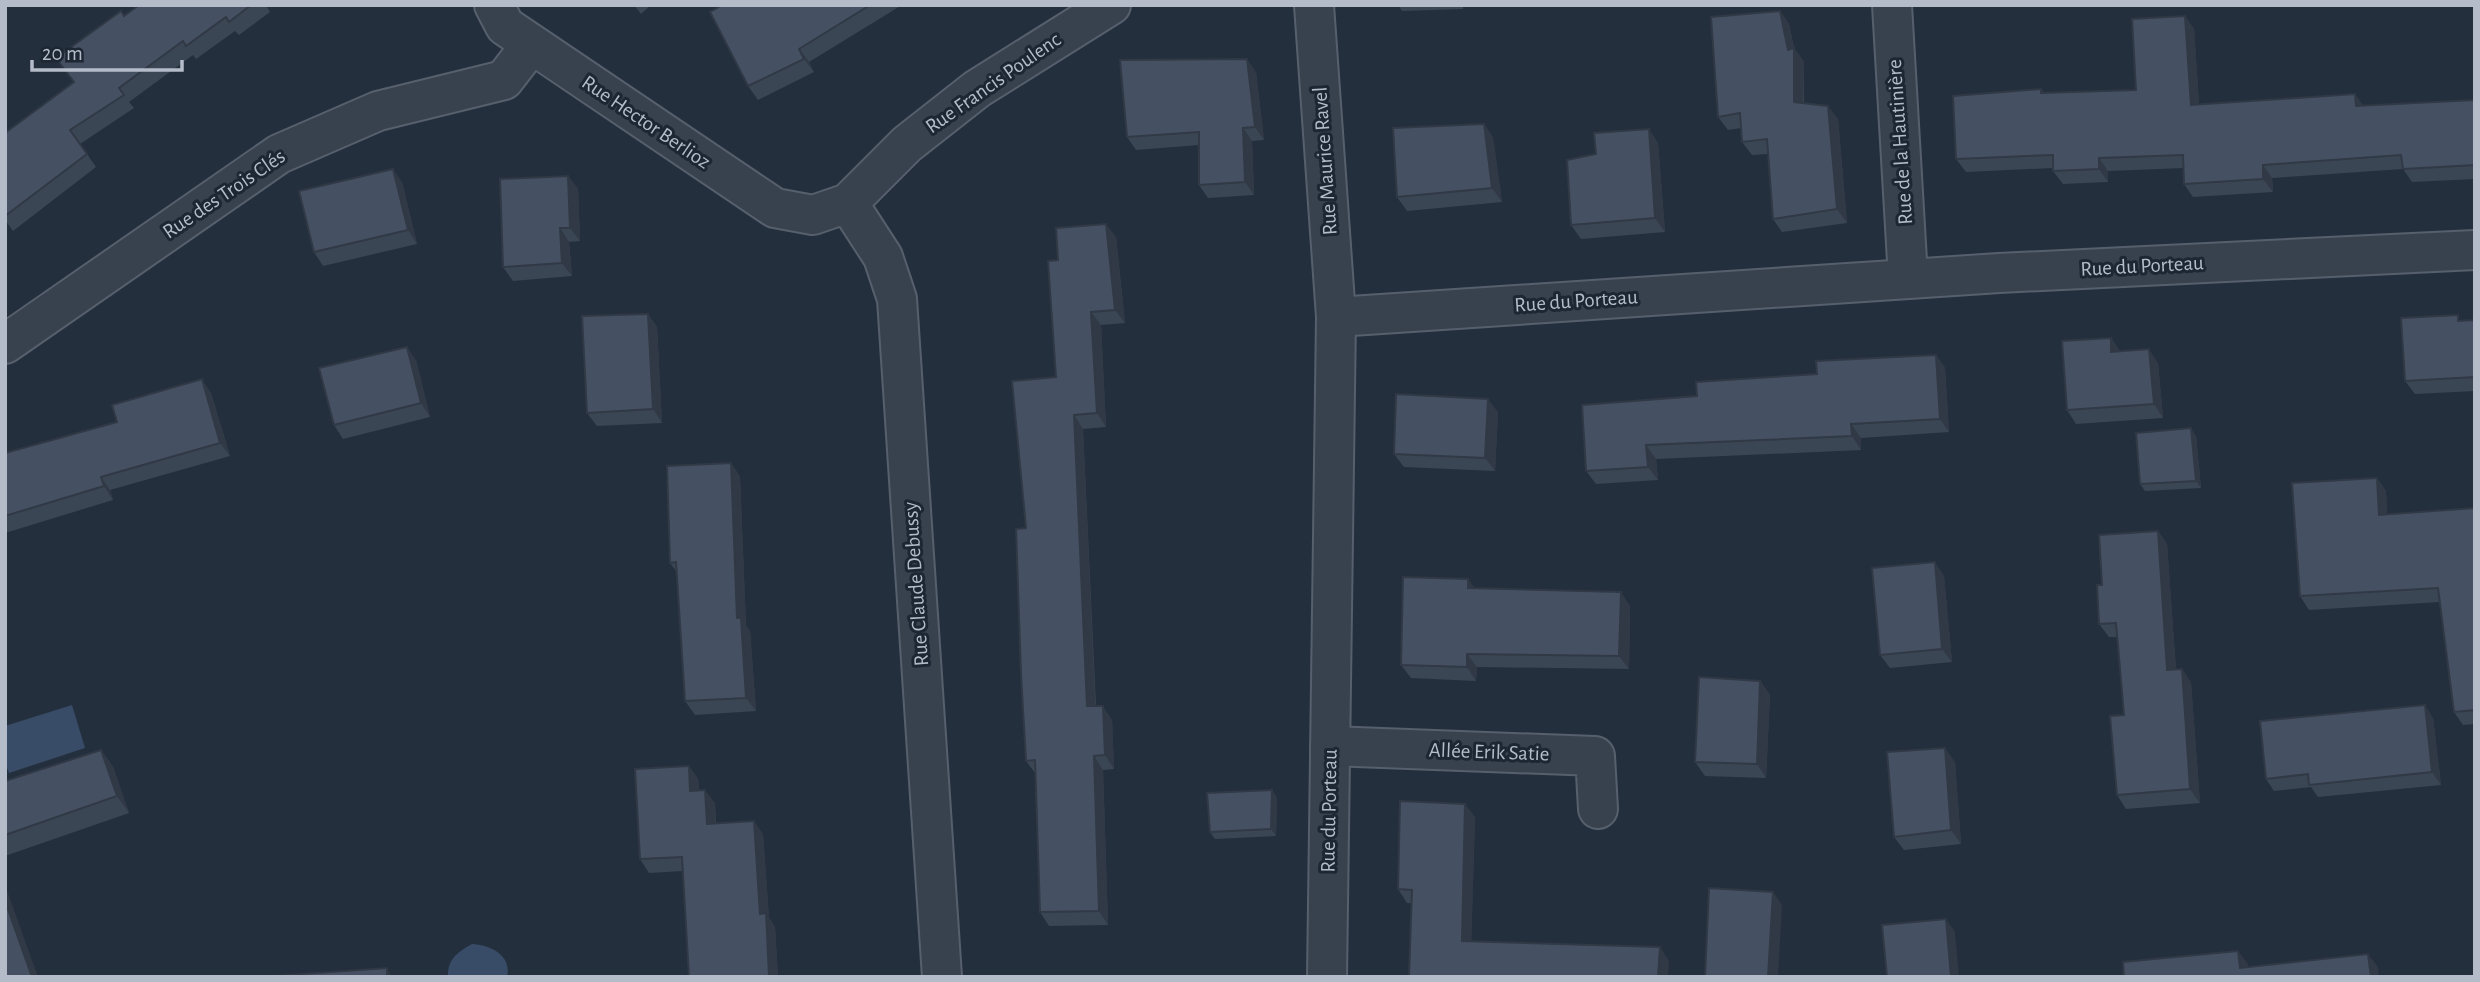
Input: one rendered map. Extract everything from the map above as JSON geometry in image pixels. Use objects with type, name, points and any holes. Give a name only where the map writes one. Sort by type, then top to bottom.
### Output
[{"type":"street","name":"Rue Hector Berlioz","points":[[494,5],[505,26],[531,45],[775,208],[831,209]]},
{"type":"street","name":"Rue Francis Poulenc","points":[[831,209],[977,89],[1111,5]]},
{"type":"street","name":"Rue Maurice Ravel","points":[[1314,5],[1336,317]]},
{"type":"street","name":"Rue de la Hautinière","points":[[1892,5],[1908,278]]},
{"type":"street","name":"Rue des Trois Clés","points":[[5,344],[279,154],[378,111],[504,80],[531,45]]},
{"type":"street","name":"Rue Claude Debussy","points":[[831,209],[883,257],[897,299],[942,977]]},
{"type":"street","name":"Rue du Porteau","points":[[1327,977],[1336,317],[1908,278],[2475,250]]},
{"type":"street","name":"Allée Erik Satie","points":[[1330,746],[1595,756],[1598,809]]},
{"type":"water","points":[[72,705],[85,748],[9,773],[5,763],[5,726]]},
{"type":"water","points":[[472,944],[486,946],[503,957],[508,969],[507,977],[448,977],[449,965],[454,957]]},
{"type":"building","points":[[139,5],[251,5],[229,22],[226,17],[186,46],[183,41],[119,88],[124,95],[70,130],[87,154],[5,216],[5,133],[74,82],[56,58],[121,11],[124,16]]},
{"type":"building","points":[[722,5],[870,5],[799,49],[804,59],[748,86],[710,12]]},
{"type":"building","points":[[1780,11],[1788,50],[1794,48],[1794,102],[1828,106],[1837,209],[1773,219],[1767,139],[1742,142],[1740,113],[1718,117],[1711,17]]},
{"type":"building","points":[[2185,16],[2191,105],[2355,94],[2356,106],[2475,100],[2475,165],[2403,169],[2401,155],[2263,165],[2263,179],[2184,184],[2183,155],[2099,158],[2099,169],[2053,171],[2053,155],[1956,159],[1953,96],[2041,89],[2041,93],[2136,90],[2132,19]]},
{"type":"building","points":[[1247,59],[1255,127],[1243,128],[1245,182],[1199,185],[1199,132],[1127,137],[1120,60]]},
{"type":"building","points":[[1484,124],[1492,188],[1397,197],[1393,128]]},
{"type":"building","points":[[1649,129],[1655,218],[1571,225],[1567,160],[1596,154],[1594,133]]},
{"type":"building","points":[[393,169],[408,230],[314,252],[299,191]]},
{"type":"building","points":[[568,176],[570,228],[560,228],[562,263],[503,267],[500,179]]},
{"type":"building","points":[[1106,224],[1115,310],[1091,312],[1097,413],[1074,415],[1087,706],[1103,706],[1105,755],[1094,756],[1099,911],[1040,912],[1035,760],[1026,761],[1021,674],[1016,529],[1026,528],[1012,381],[1056,377],[1048,261],[1058,260],[1056,228]]},
{"type":"building","points":[[648,314],[653,409],[587,413],[582,316]]},
{"type":"building","points":[[2458,315],[2458,321],[2475,320],[2475,377],[2405,381],[2401,318]]},
{"type":"building","points":[[2111,338],[2111,352],[2149,349],[2154,404],[2067,410],[2062,341]]},
{"type":"building","points":[[407,347],[421,403],[334,425],[319,368]]},
{"type":"building","points":[[1936,355],[1940,419],[1851,424],[1852,436],[1646,445],[1648,467],[1586,471],[1582,405],[1697,396],[1696,382],[1817,374],[1816,361]]},
{"type":"building","points":[[202,379],[220,443],[101,477],[104,486],[5,516],[5,453],[117,422],[112,405]]},
{"type":"building","points":[[1396,394],[1488,399],[1485,458],[1394,454]]},
{"type":"building","points":[[2191,428],[2196,481],[2140,484],[2136,433]]},
{"type":"building","points":[[731,463],[737,618],[741,618],[746,698],[685,701],[676,562],[670,563],[667,466]]},
{"type":"building","points":[[2377,478],[2379,515],[2475,508],[2475,710],[2454,712],[2438,588],[2300,596],[2292,483]]},
{"type":"building","points":[[2158,531],[2167,670],[2182,669],[2190,789],[2117,795],[2110,716],[2124,715],[2116,623],[2099,624],[2097,585],[2102,585],[2099,535]]},
{"type":"building","points":[[1935,562],[1942,649],[1880,655],[1872,568]]},
{"type":"building","points":[[1403,577],[1468,579],[1468,588],[1621,592],[1619,656],[1467,654],[1467,667],[1401,665]]},
{"type":"building","points":[[1699,677],[1760,681],[1757,764],[1695,762]]},
{"type":"building","points":[[2425,705],[2432,772],[2309,785],[2308,774],[2266,779],[2260,721]]},
{"type":"building","points":[[1945,748],[1951,830],[1894,837],[1887,752]]},
{"type":"building","points":[[101,750],[117,796],[5,835],[5,781]]},
{"type":"building","points":[[689,766],[690,791],[705,790],[707,824],[754,821],[760,914],[766,913],[769,976],[689,977],[682,857],[640,859],[635,769]]},
{"type":"building","points":[[1272,790],[1271,829],[1210,832],[1207,793]]},
{"type":"building","points":[[1400,801],[1465,804],[1462,941],[1660,947],[1658,977],[1409,977],[1412,890],[1398,889]]},
{"type":"building","points":[[1709,888],[1773,892],[1768,977],[1705,977]]},
{"type":"building","points":[[5,901],[32,977],[5,977]]},
{"type":"building","points":[[1946,919],[1951,977],[1887,977],[1882,925]]},
{"type":"building","points":[[2238,951],[2240,968],[2368,954],[2371,977],[2124,977],[2123,962]]},
{"type":"building","points":[[387,968],[387,977],[261,977]]}]
